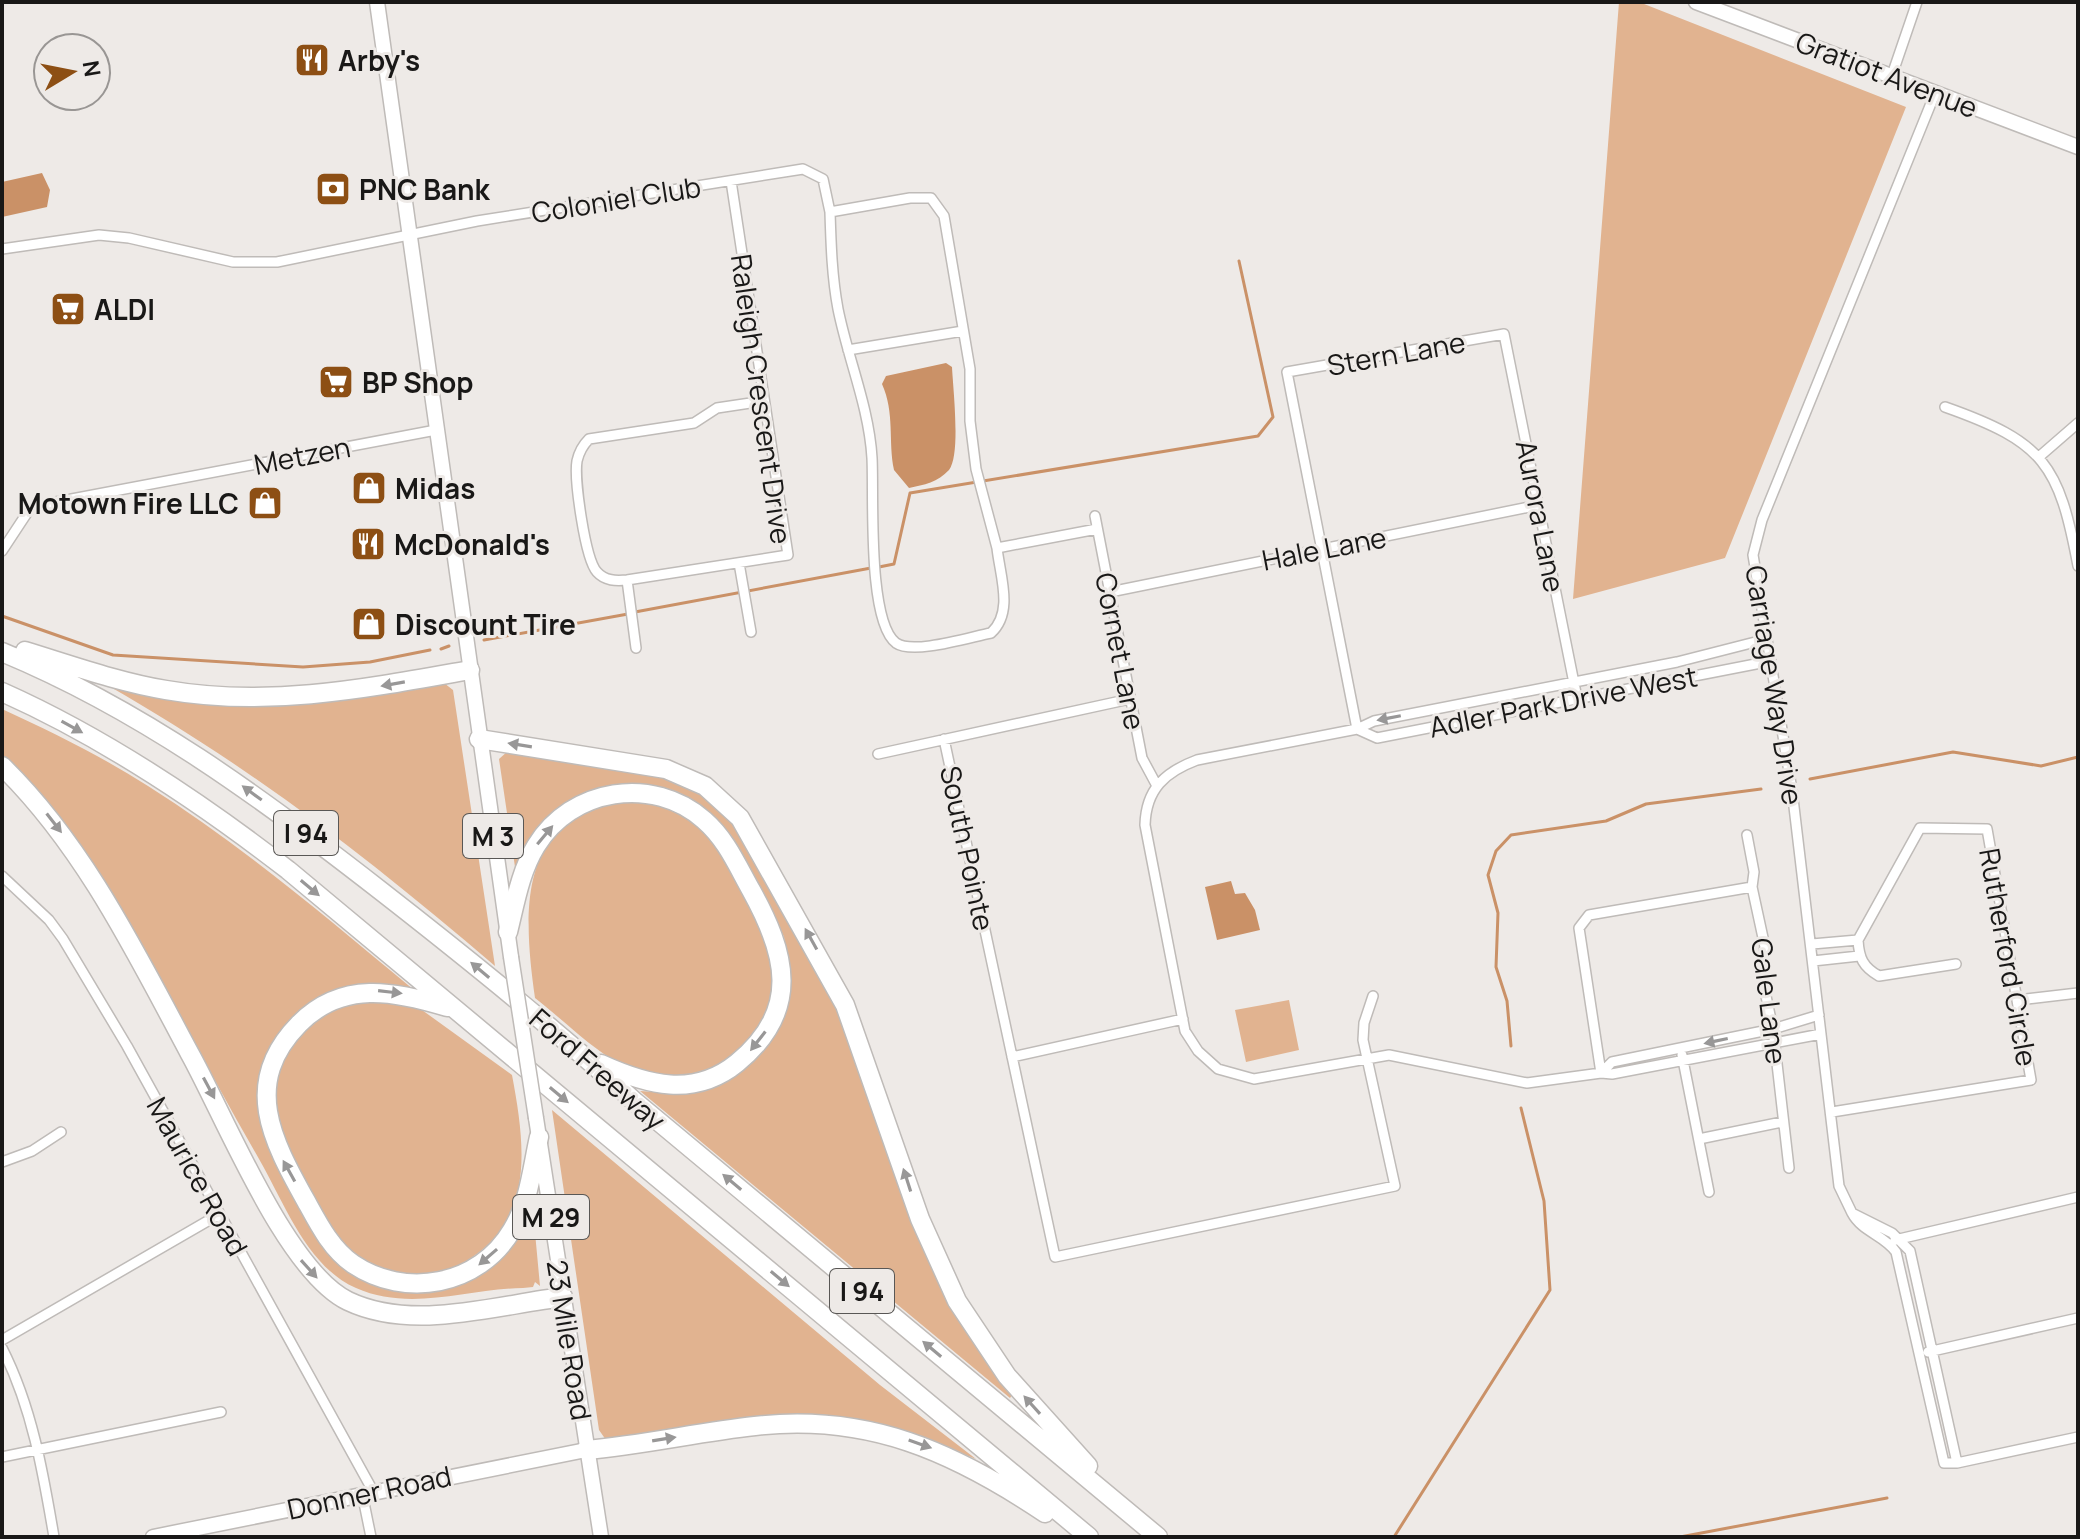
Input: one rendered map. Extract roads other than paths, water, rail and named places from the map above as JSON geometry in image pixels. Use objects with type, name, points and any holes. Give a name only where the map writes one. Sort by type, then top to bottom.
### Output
[{"type":"highway","points":[[2,645],[142,685],[245,698],[343,692],[470,670]]},
{"type":"highway","name":"Ford Freeway","points":[[2,652],[125,712],[249,790],[435,933],[1158,1537]]},
{"type":"highway","name":"Ford Freeway","points":[[2,692],[108,746],[202,806],[288,870],[1089,1537]]},
{"type":"highway","points":[[479,739],[666,769],[705,786],[740,818],[845,1005],[931,1249],[972,1328],[1028,1402],[1142,1524]]},
{"type":"highway","points":[[2,766],[47,813],[82,863],[191,1054],[287,1238],[322,1284],[363,1306],[403,1314],[439,1314],[563,1297]]},
{"type":"highway","points":[[508,932],[522,877],[536,846],[560,818],[587,801],[617,793],[663,796],[691,810],[723,841],[778,942],[781,987],[766,1031],[734,1065],[709,1079],[685,1085],[647,1083],[583,1055]]},
{"type":"highway","points":[[456,1009],[390,992],[361,992],[312,1012],[284,1043],[268,1084],[267,1116],[277,1150],[320,1226],[340,1254],[383,1279],[433,1283],[466,1273],[491,1256],[513,1230],[526,1196],[539,1137]]},
{"type":"highway","points":[[586,1450],[757,1425],[805,1423],[860,1429],[929,1447],[978,1470],[1081,1537]]},
{"type":"main road","name":"23 Mile Road","points":[[377,2],[479,739],[601,1537]]},
{"type":"main road","name":"Gratiot Avenue","points":[[1696,2],[2078,147]]},
{"type":"main road","name":"Donner Road","points":[[153,1537],[586,1450]]},
{"type":"street","points":[[1892,75],[1917,2]]},
{"type":"street","name":"Carriage Way Drive","points":[[1894,1241],[1852,1213],[1839,1186],[1812,944],[1771,661],[1753,572],[1756,538],[1936,91]]},
{"type":"street","name":"Coloniel Club","points":[[2,249],[73,236],[99,235],[139,240],[224,260],[263,263],[477,221],[803,169],[823,179],[830,212]]},
{"type":"street","name":"Raleigh Crescent Drive","points":[[627,580],[788,555],[731,181]]},
{"type":"street","points":[[910,198],[931,198],[944,216],[970,369],[970,421],[976,469],[997,548],[1005,609],[1001,624],[991,633],[910,648],[895,642],[886,629],[872,546],[872,457],[832,265],[830,212],[910,198]]},
{"type":"street","points":[[848,350],[963,331]]},
{"type":"street","name":"Stern Lane","points":[[1324,547],[1287,372],[1504,334]]},
{"type":"street","name":"Aurora Lane","points":[[1504,334],[1577,698]]},
{"type":"street","points":[[636,648],[627,580],[604,577],[589,557],[577,468],[583,445],[589,439],[694,423],[717,408],[764,401]]},
{"type":"street","points":[[1945,407],[2005,431],[2040,456],[2064,499],[2078,566]]},
{"type":"street","points":[[2040,456],[2078,423]]},
{"type":"street","name":"Metzen","points":[[2,551],[29,510],[40,505],[436,430]]},
{"type":"street","name":"Hale Lane","points":[[1110,592],[1539,505]]},
{"type":"street","name":"Cornet Lane","points":[[1095,516],[1142,758],[1156,784]]},
{"type":"street","points":[[997,548],[1097,529]]},
{"type":"street","points":[[1324,547],[1357,729]]},
{"type":"street","points":[[739,563],[751,632]]},
{"type":"street","name":"Adler Park Drive West","points":[[1156,784],[1178,767],[1197,760],[1357,729],[1374,721],[1574,683],[1767,639]]},
{"type":"street","name":"Adler Park Drive West","points":[[1357,729],[1377,738],[1771,661]]},
{"type":"street","points":[[878,754],[1130,699]]},
{"type":"street","name":"South Pointe","points":[[944,739],[1055,1257],[1395,1186],[1367,1059]]},
{"type":"street","points":[[1156,784],[1145,812],[1145,825],[1185,1031],[1198,1051],[1218,1069],[1254,1079],[1389,1055],[1527,1083],[1612,1074],[1775,1040],[1821,1034]]},
{"type":"street","name":"Rutherford Circle","points":[[1832,1112],[2031,1080],[1987,829],[1920,828],[1858,940]]},
{"type":"street","name":"Gale Lane","points":[[1747,835],[1754,872],[1752,887],[1765,947],[1760,968],[1775,1040],[1789,1168]]},
{"type":"street","name":"Maurice Road","points":[[2,876],[49,920],[63,939],[127,1046],[367,1492],[371,1537]]},
{"type":"street","points":[[1601,1073],[1579,928],[1589,915],[1752,887]]},
{"type":"street","points":[[1812,944],[1858,940],[1859,956],[1813,961]]},
{"type":"street","name":"Rutherford Circle","points":[[1859,956],[1867,969],[1879,976],[1956,964]]},
{"type":"street","points":[[2018,1000],[2078,993]]},
{"type":"street","points":[[1367,1059],[1364,1023],[1373,996]]},
{"type":"street","points":[[1601,1073],[1612,1062],[1773,1029],[1819,1015]]},
{"type":"street","points":[[1012,1057],[1183,1019]]},
{"type":"street","points":[[1680,1048],[1709,1192]]},
{"type":"street","points":[[1699,1139],[1782,1122]]},
{"type":"street","points":[[2,1162],[32,1151],[61,1132]]},
{"type":"street","points":[[1894,1241],[2078,1197]]},
{"type":"street","points":[[2,1340],[218,1215]]},
{"type":"street","points":[[1894,1241],[1910,1251],[1957,1463]]},
{"type":"street","points":[[1894,1241],[1944,1463],[1957,1463],[2078,1437]]},
{"type":"street","points":[[1920,1354],[2078,1318]]},
{"type":"street","points":[[2,1348],[14,1371],[39,1451],[54,1537]]},
{"type":"street","points":[[2,1457],[221,1412]]},
{"type":"waterway","points":[[879,567],[894,564],[910,493],[1258,436],[1273,417],[1239,261]]},
{"type":"waterway","points":[[635,612],[871,568]]},
{"type":"waterway","points":[[484,640],[628,614]]},
{"type":"waterway","points":[[2,616],[113,655],[303,667],[370,662],[430,650]]},
{"type":"waterway","points":[[441,649],[449,646]]},
{"type":"waterway","points":[[1810,779],[1953,752],[2041,766],[2078,757]]},
{"type":"waterway","points":[[1511,1046],[1507,1001],[1496,967],[1498,913],[1488,875],[1496,851],[1511,835],[1606,821],[1646,804],[1761,789]]},
{"type":"waterway","points":[[1394,1537],[1550,1290],[1544,1201],[1521,1108]]},
{"type":"waterway","points":[[1680,1537],[1887,1498]]},
{"type":"place","name":"Arby's","points":[[312,60]]},
{"type":"place","name":"PNC Bank","points":[[333,189]]},
{"type":"place","name":"ALDI","points":[[68,309]]},
{"type":"place","name":"BP Shop","points":[[336,382]]},
{"type":"place","name":"Midas","points":[[369,488]]},
{"type":"place","name":"Motown Fire LLC","points":[[265,503]]},
{"type":"place","name":"McDonald's","points":[[368,544]]},
{"type":"place","name":"Discount Tire","points":[[369,624]]}]
